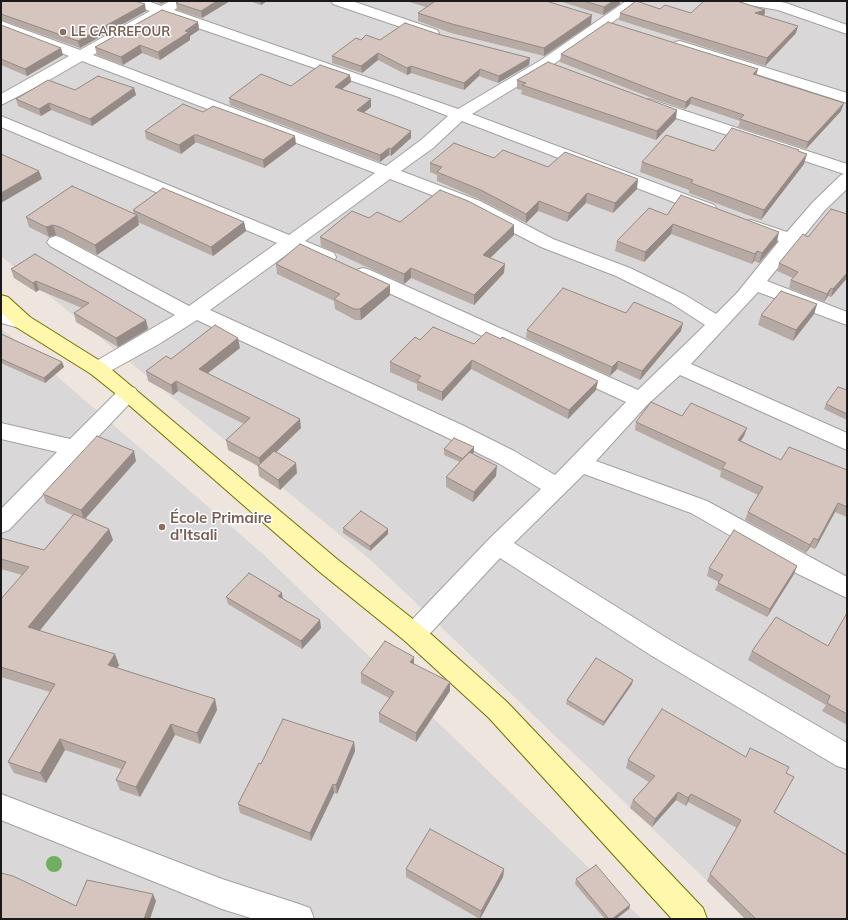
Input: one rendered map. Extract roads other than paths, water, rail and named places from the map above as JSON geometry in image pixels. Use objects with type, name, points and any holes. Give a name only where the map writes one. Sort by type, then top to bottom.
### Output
[{"type":"street","points":[[134,1],[460,114],[612,174],[790,239]]},
{"type":"street","points":[[1,100],[160,11],[181,1]]},
{"type":"street","points":[[338,1],[446,37]]},
{"type":"street","points":[[98,370],[152,339],[193,313],[427,144],[460,114],[553,66],[606,22],[635,1]]},
{"type":"street","points":[[749,1],[781,6],[847,30]]},
{"type":"street","points":[[1,25],[474,205],[547,243],[623,272],[678,299],[717,324]]},
{"type":"street","points":[[665,40],[847,98]]},
{"type":"street","points":[[522,57],[553,66]]},
{"type":"street","points":[[635,98],[847,170]]},
{"type":"street","points":[[1,122],[293,242],[640,400]]},
{"type":"street","points":[[414,634],[498,545],[580,464],[640,400],[677,366],[744,297],[754,282],[790,239],[819,206],[847,179]]},
{"type":"street","points":[[819,206],[840,214]]},
{"type":"street","points":[[56,242],[193,313],[454,431],[506,457],[556,487]]},
{"type":"street","points":[[754,282],[847,319]]},
{"type":"street","points":[[1,301],[12,319],[98,370],[128,393],[329,566],[414,634],[498,710],[692,919]]},
{"type":"street","points":[[677,366],[847,442]]},
{"type":"street","points":[[1,524],[73,448],[128,393]]},
{"type":"street","points":[[1,431],[73,448]]},
{"type":"street","points":[[580,464],[699,507],[800,564],[847,588]]},
{"type":"street","points":[[498,545],[661,648],[847,757]]},
{"type":"street","points":[[1,807],[222,894],[299,919]]},
{"type":"place","name":"LE CARREFOUR","points":[[63,32]]},
{"type":"place","name":"École Primaire d'Itsali","points":[[162,527]]}]
